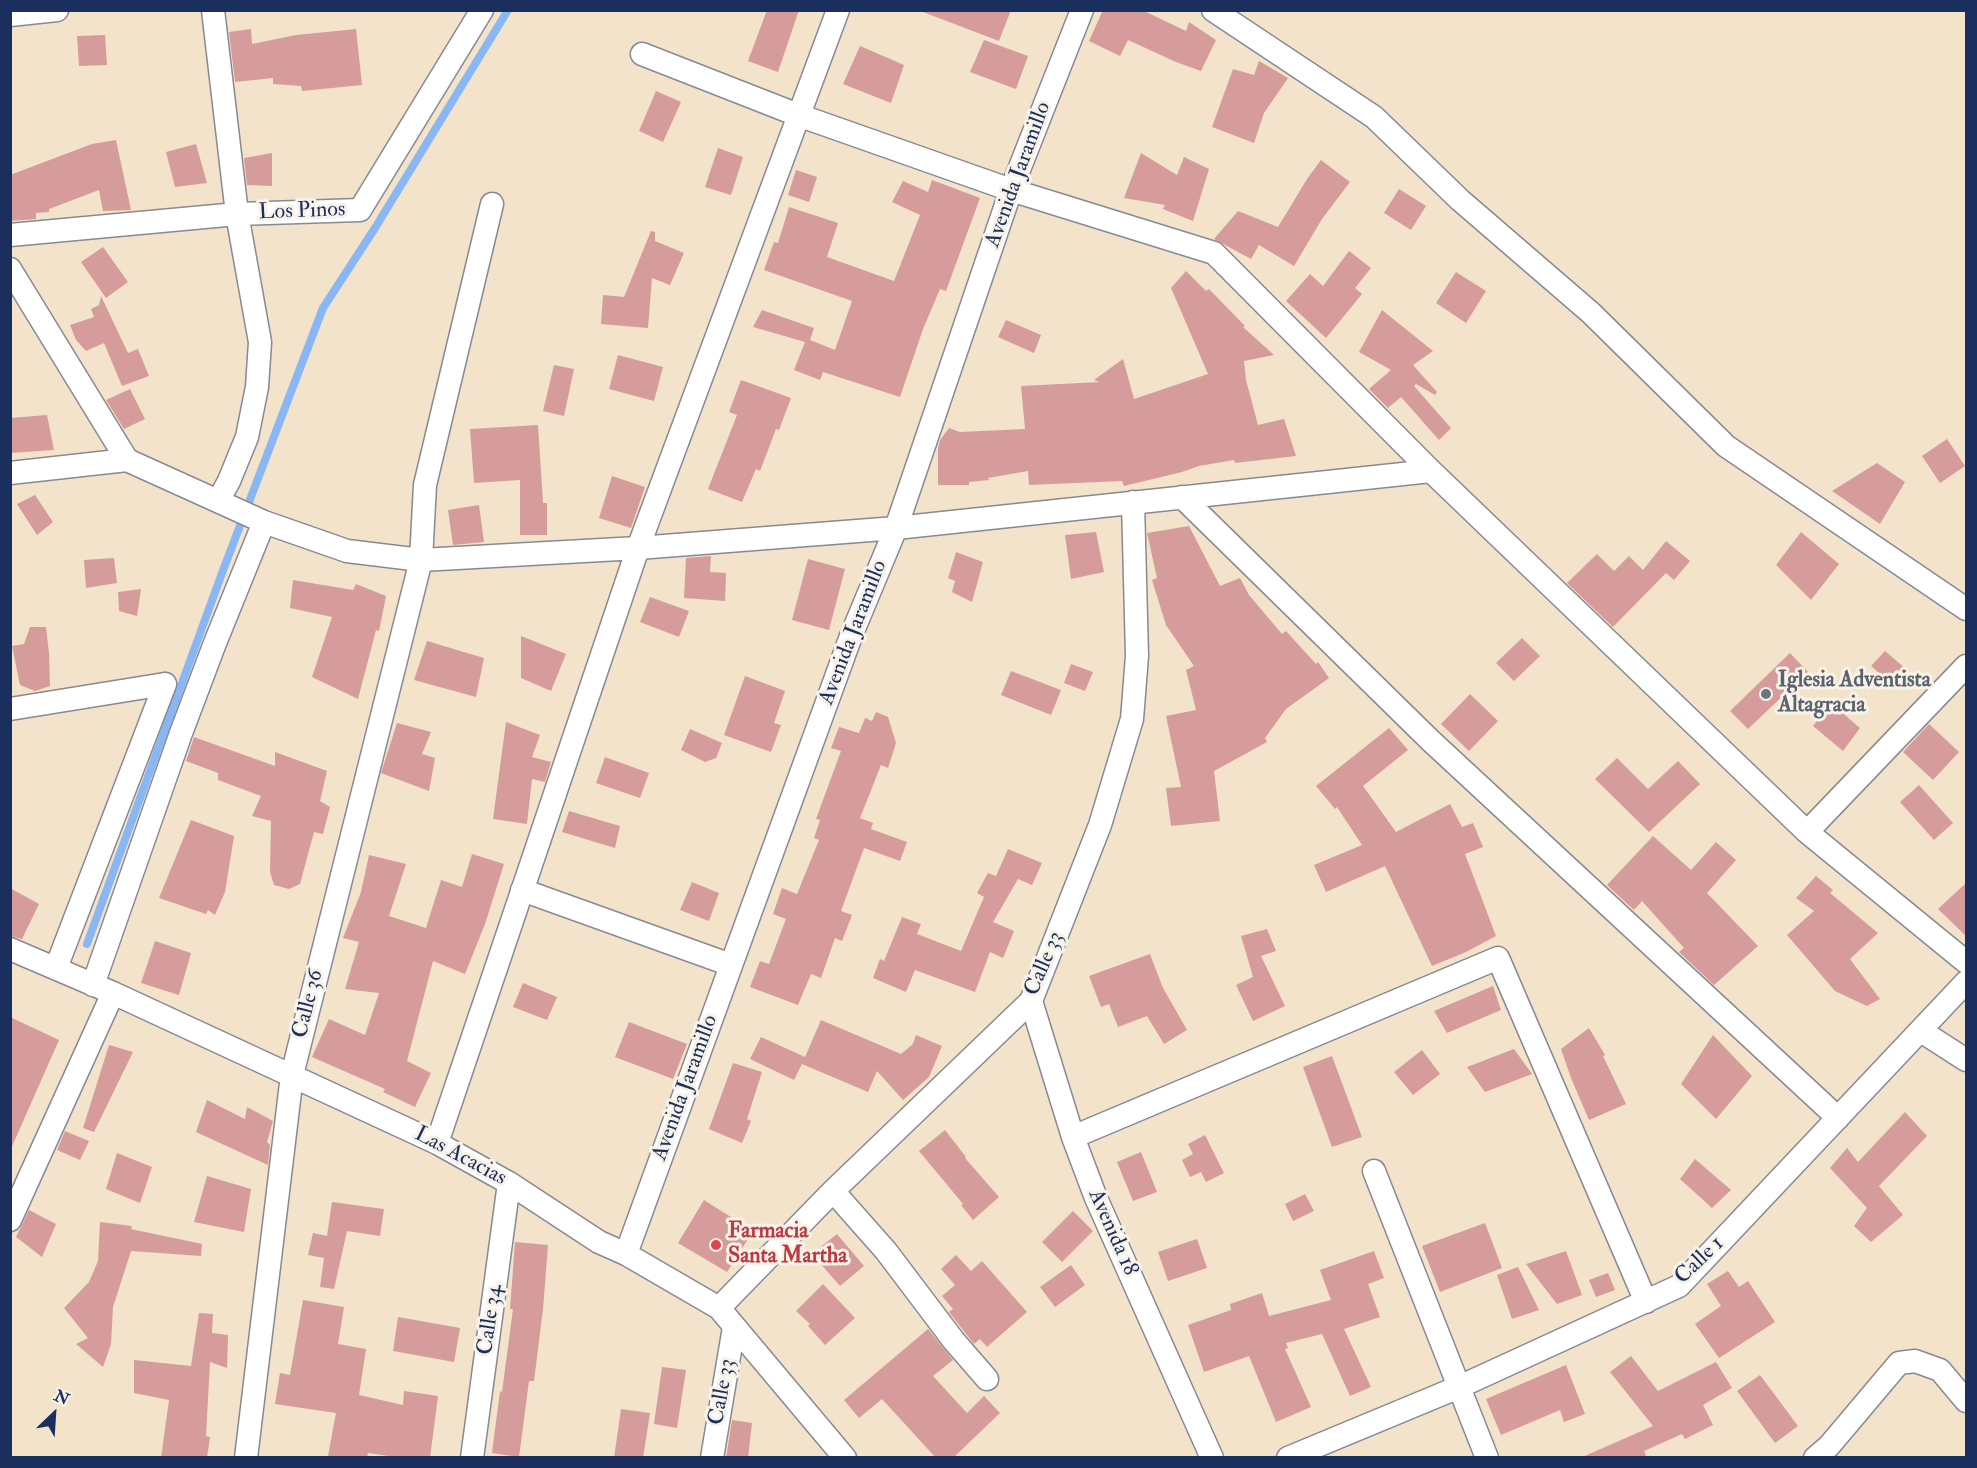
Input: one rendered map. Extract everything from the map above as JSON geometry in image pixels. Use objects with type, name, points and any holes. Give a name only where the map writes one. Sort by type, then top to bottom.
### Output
[{"type":"street","points":[[10,15],[57,10]]},
{"type":"street","points":[[213,10],[237,214],[260,342],[257,387],[247,437],[229,481],[225,504]]},
{"type":"street","name":"Los Pinos","points":[[10,235],[237,214],[360,210],[482,10]]},
{"type":"street","points":[[437,1143],[638,548],[838,10]]},
{"type":"street","name":"Avenida Jaramillo","points":[[626,1254],[851,636],[896,528],[1011,190],[1082,10]]},
{"type":"street","points":[[1213,10],[1374,117],[1460,200],[1591,313],[1726,446],[1966,609]]},
{"type":"street","points":[[642,54],[798,114],[1011,190],[1214,253],[1431,471],[1806,832],[1966,962]]},
{"type":"street","name":"Calle 36","points":[[246,1458],[292,1075],[421,560],[425,485],[492,204]]},
{"type":"street","points":[[10,269],[127,460]]},
{"type":"street","points":[[10,473],[127,460],[259,520],[347,551],[421,560],[638,548],[896,528],[1431,471]]},
{"type":"street","points":[[1182,497],[1431,741],[1838,1118]]},
{"type":"street","name":"Calle 33","points":[[719,1308],[833,1191],[1031,1001],[1100,825],[1132,719],[1137,656],[1133,502]]},
{"type":"street","points":[[10,1220],[103,989],[181,733],[259,520]]},
{"type":"street","points":[[1806,832],[1966,666]]},
{"type":"street","points":[[10,709],[165,684],[56,968]]},
{"type":"street","points":[[522,890],[731,964]]},
{"type":"street","name":"Las Acacias","points":[[10,950],[103,989],[437,1143],[510,1183],[599,1242],[626,1254],[719,1308],[845,1458]]},
{"type":"street","points":[[1073,1137],[1498,958],[1646,1302]]},
{"type":"street","name":"Calle 1","points":[[1288,1458],[1459,1387],[1679,1286],[1966,982]]},
{"type":"street","name":"Avenida 18","points":[[1031,1001],[1073,1137],[1096,1198],[1212,1458]]},
{"type":"street","points":[[1921,1031],[1966,1060]]},
{"type":"street","points":[[1374,1171],[1487,1458]]},
{"type":"street","name":"Calle 34","points":[[472,1458],[510,1183]]},
{"type":"street","points":[[833,1191],[886,1251],[954,1341],[987,1379]]},
{"type":"street","name":"Calle 33","points":[[712,1458],[734,1327]]},
{"type":"street","points":[[1815,1458],[1829,1446],[1899,1363],[1915,1361],[1940,1370],[1966,1401]]},
{"type":"building","points":[[767,10],[799,10],[778,72],[748,61]]},
{"type":"building","points":[[923,10],[1011,10],[999,41],[923,12]]},
{"type":"building","points":[[1103,10],[1142,10],[1186,31],[1189,22],[1216,40],[1201,71],[1128,40],[1120,56],[1089,41]]},
{"type":"building","points":[[251,29],[252,44],[296,35],[356,29],[362,85],[302,91],[301,86],[273,84],[273,78],[235,82],[229,32]]},
{"type":"building","points":[[105,35],[107,65],[79,66],[77,36]]},
{"type":"building","points":[[984,40],[1028,56],[1016,89],[970,72]]},
{"type":"building","points":[[860,46],[904,65],[891,103],[843,84]]},
{"type":"building","points":[[1259,61],[1288,78],[1264,113],[1254,143],[1212,127],[1233,69],[1254,75]]},
{"type":"building","points":[[656,91],[681,102],[663,142],[639,131]]},
{"type":"building","points":[[116,140],[131,210],[103,211],[99,190],[49,209],[49,212],[36,213],[36,219],[10,221],[10,175],[92,144]]},
{"type":"building","points":[[196,144],[207,183],[175,187],[166,152]]},
{"type":"building","points":[[718,148],[743,157],[731,195],[705,187]]},
{"type":"building","points":[[272,153],[272,186],[247,185],[244,158]]},
{"type":"building","points":[[1141,153],[1177,175],[1184,157],[1209,169],[1193,221],[1163,209],[1165,205],[1124,198]]},
{"type":"building","points":[[1321,160],[1350,182],[1322,219],[1294,266],[1259,245],[1251,259],[1214,239],[1238,211],[1278,227]]},
{"type":"building","points":[[796,170],[817,177],[809,202],[788,195]]},
{"type":"building","points":[[932,180],[980,198],[946,291],[940,289],[923,329],[900,397],[823,372],[820,380],[794,370],[805,342],[753,327],[762,310],[814,328],[810,340],[835,350],[852,301],[764,270],[774,242],[778,243],[789,207],[838,223],[827,257],[894,281],[920,215],[892,202],[903,181],[928,192]]},
{"type":"building","points":[[1399,189],[1426,206],[1411,230],[1384,213]]},
{"type":"building","points":[[651,231],[655,232],[655,241],[684,253],[670,285],[652,278],[648,328],[601,324],[603,295],[624,297]]},
{"type":"building","points":[[103,247],[128,282],[106,298],[81,262]]},
{"type":"building","points":[[1349,251],[1371,268],[1355,288],[1362,294],[1326,338],[1286,301],[1310,274],[1323,286]]},
{"type":"building","points":[[1186,271],[1206,291],[1209,289],[1245,326],[1243,327],[1274,355],[1244,361],[1246,380],[1258,425],[1284,419],[1296,456],[1235,463],[1234,460],[1199,466],[1124,486],[1122,481],[1029,485],[1028,471],[969,482],[969,485],[938,485],[938,448],[940,440],[949,428],[960,432],[1025,429],[1021,386],[1100,382],[1094,380],[1123,359],[1134,399],[1208,374],[1171,288]]},
{"type":"building","points":[[1456,272],[1486,291],[1466,323],[1436,303]]},
{"type":"building","points":[[101,296],[128,353],[138,349],[149,376],[122,386],[104,343],[86,351],[76,340],[70,325],[94,317],[91,309],[99,305]]},
{"type":"building","points":[[1382,310],[1433,351],[1413,365],[1437,392],[1435,395],[1416,384],[1414,386],[1451,428],[1439,440],[1401,397],[1388,408],[1369,389],[1391,370],[1359,352]]},
{"type":"building","points":[[1006,320],[1041,335],[1034,353],[998,337]]},
{"type":"building","points":[[618,355],[663,367],[654,401],[609,389]]},
{"type":"building","points":[[554,365],[574,369],[564,416],[543,411]]},
{"type":"building","points":[[741,380],[791,398],[760,471],[756,469],[742,502],[708,489],[737,415],[729,412]]},
{"type":"building","points":[[130,389],[145,419],[124,429],[106,400]]},
{"type":"building","points":[[47,415],[54,450],[10,453],[10,418]]},
{"type":"building","points":[[538,425],[543,503],[547,503],[547,535],[520,535],[520,480],[474,483],[470,429]]},
{"type":"building","points":[[1947,439],[1965,466],[1940,483],[1922,456]]},
{"type":"building","points":[[1877,463],[1905,482],[1880,524],[1832,491]]},
{"type":"building","points":[[612,476],[645,487],[631,528],[599,518]]},
{"type":"building","points":[[35,495],[53,522],[37,535],[17,504]]},
{"type":"building","points":[[479,505],[484,542],[453,545],[448,510]]},
{"type":"building","points":[[1189,526],[1220,586],[1240,578],[1249,595],[1282,634],[1286,631],[1316,664],[1318,662],[1329,678],[1286,709],[1265,738],[1267,742],[1214,771],[1220,821],[1171,826],[1166,788],[1181,787],[1166,716],[1196,710],[1186,670],[1194,666],[1166,625],[1152,580],[1157,578],[1147,533]]},
{"type":"building","points":[[1096,532],[1104,572],[1071,579],[1065,535]]},
{"type":"building","points":[[1801,532],[1839,564],[1811,600],[1776,565]]},
{"type":"building","points":[[1666,541],[1690,561],[1674,580],[1666,573],[1613,627],[1567,583],[1597,554],[1614,571],[1629,556],[1643,570]]},
{"type":"building","points":[[956,552],[983,562],[972,602],[952,592],[955,581],[948,578]]},
{"type":"building","points":[[711,556],[710,572],[726,573],[725,601],[684,598],[686,558]]},
{"type":"building","points":[[114,558],[117,583],[86,588],[84,560]]},
{"type":"building","points":[[808,559],[845,569],[829,630],[792,620]]},
{"type":"building","points":[[293,580],[353,590],[356,584],[386,596],[379,631],[376,630],[358,699],[312,677],[332,617],[290,608]]},
{"type":"building","points":[[141,589],[137,616],[119,611],[118,592]]},
{"type":"building","points":[[650,597],[689,611],[679,637],[640,622]]},
{"type":"building","points":[[30,627],[46,627],[49,653],[50,686],[35,691],[20,685],[12,646],[24,644]]},
{"type":"building","points":[[521,636],[566,654],[551,691],[521,678]]},
{"type":"building","points":[[1522,638],[1540,656],[1514,681],[1496,663]]},
{"type":"building","points":[[427,641],[484,658],[476,697],[414,680]]},
{"type":"building","points":[[1885,651],[1907,670],[1893,685],[1871,666]]},
{"type":"building","points":[[1790,653],[1808,672],[1748,729],[1730,711]]},
{"type":"building","points":[[1071,664],[1093,672],[1085,691],[1064,683]]},
{"type":"building","points":[[1011,671],[1061,690],[1051,715],[1001,695]]},
{"type":"building","points":[[745,676],[785,691],[774,723],[781,725],[771,752],[724,735]]},
{"type":"building","points":[[1470,694],[1498,721],[1469,751],[1441,724]]},
{"type":"building","points":[[1831,703],[1860,728],[1843,751],[1813,726]]},
{"type":"building","points":[[876,712],[888,717],[896,743],[888,768],[881,765],[860,818],[873,823],[871,829],[907,842],[900,861],[864,848],[841,911],[852,915],[842,941],[835,938],[821,978],[811,974],[798,1005],[750,987],[760,961],[769,964],[786,919],[773,914],[782,888],[797,894],[819,840],[814,838],[820,820],[816,819],[841,751],[831,748],[839,727],[859,733],[865,718],[872,721]]},
{"type":"building","points":[[506,722],[540,735],[532,757],[551,762],[545,782],[532,779],[527,824],[493,819]]},
{"type":"building","points":[[397,723],[431,732],[422,754],[435,758],[429,791],[381,773]]},
{"type":"building","points":[[1929,724],[1959,752],[1933,780],[1903,752]]},
{"type":"building","points":[[1389,728],[1408,750],[1363,786],[1396,832],[1450,804],[1462,827],[1473,823],[1483,847],[1465,854],[1496,936],[1432,966],[1385,866],[1326,892],[1314,865],[1362,845],[1337,807],[1335,809],[1316,786]]},
{"type":"building","points":[[690,729],[722,743],[716,758],[705,762],[681,750]]},
{"type":"building","points":[[194,737],[275,766],[275,752],[327,771],[320,801],[330,807],[323,834],[314,832],[300,884],[289,889],[274,885],[270,872],[271,821],[252,816],[261,796],[218,780],[218,773],[186,761]]},
{"type":"building","points":[[605,757],[649,773],[640,798],[596,783]]},
{"type":"building","points":[[1617,758],[1648,789],[1678,761],[1700,784],[1649,832],[1595,779]]},
{"type":"building","points":[[1919,785],[1953,823],[1934,840],[1900,802]]},
{"type":"building","points":[[569,811],[620,826],[615,848],[562,832]]},
{"type":"building","points":[[191,820],[234,836],[225,892],[215,915],[208,910],[206,914],[159,898]]},
{"type":"building","points":[[1653,836],[1691,870],[1716,842],[1736,860],[1707,893],[1758,946],[1714,985],[1679,952],[1684,948],[1642,901],[1634,910],[1607,885]]},
{"type":"building","points":[[1008,849],[1042,863],[1032,885],[1018,879],[993,922],[1014,931],[1003,958],[990,952],[975,992],[915,970],[906,992],[873,978],[880,959],[884,961],[902,917],[921,924],[917,934],[961,951],[984,897],[977,893],[988,873],[996,876]]},
{"type":"building","points":[[472,854],[504,864],[485,924],[465,974],[433,961],[407,1061],[431,1073],[415,1107],[383,1092],[385,1089],[312,1057],[329,1019],[365,1035],[379,993],[345,989],[359,942],[343,938],[361,892],[369,855],[406,864],[389,916],[426,928],[441,880],[462,887]]},
{"type":"building","points":[[1816,876],[1833,890],[1830,893],[1878,933],[1850,959],[1880,999],[1867,1006],[1835,991],[1787,935],[1814,911],[1796,898]]},
{"type":"building","points":[[692,882],[719,893],[709,921],[680,910]]},
{"type":"building","points":[[1966,883],[1966,936],[1938,909]]},
{"type":"building","points":[[10,888],[39,904],[22,939],[10,936]]},
{"type":"building","points":[[1267,929],[1276,951],[1261,956],[1285,1006],[1253,1021],[1236,985],[1253,977],[1241,936]]},
{"type":"building","points":[[155,941],[191,953],[179,995],[141,983]]},
{"type":"building","points":[[1150,954],[1163,988],[1187,1030],[1164,1044],[1147,1016],[1118,1027],[1109,1004],[1101,1007],[1089,976]]},
{"type":"building","points":[[523,983],[557,997],[547,1020],[513,1007]]},
{"type":"building","points":[[1493,986],[1501,1010],[1447,1033],[1434,1011]]},
{"type":"building","points":[[10,1017],[59,1040],[10,1151]]},
{"type":"building","points":[[821,1020],[901,1054],[913,1044],[916,1035],[942,1046],[929,1077],[903,1100],[877,1071],[868,1092],[802,1064],[794,1080],[750,1059],[761,1037],[805,1057]]},
{"type":"building","points":[[629,1022],[687,1044],[673,1079],[615,1057]]},
{"type":"building","points":[[1589,1028],[1605,1055],[1603,1056],[1626,1104],[1589,1120],[1561,1049]]},
{"type":"building","points":[[1713,1035],[1752,1076],[1716,1119],[1681,1084]]},
{"type":"building","points":[[109,1045],[133,1052],[94,1132],[83,1128]]},
{"type":"building","points":[[1514,1049],[1532,1074],[1485,1092],[1467,1067]]},
{"type":"building","points":[[1422,1050],[1440,1074],[1413,1095],[1394,1072]]},
{"type":"building","points":[[1332,1056],[1362,1137],[1332,1147],[1303,1067]]},
{"type":"building","points":[[733,1063],[762,1072],[747,1119],[751,1121],[742,1143],[709,1129]]},
{"type":"building","points":[[207,1100],[245,1119],[247,1107],[273,1121],[267,1142],[270,1145],[268,1165],[196,1132]]},
{"type":"building","points":[[1905,1112],[1927,1136],[1879,1186],[1903,1215],[1871,1242],[1854,1226],[1867,1208],[1830,1168],[1847,1148],[1858,1162]]},
{"type":"building","points":[[945,1130],[965,1158],[999,1197],[973,1220],[961,1205],[963,1204],[919,1151]]},
{"type":"building","points":[[65,1131],[89,1141],[80,1160],[57,1150]]},
{"type":"building","points":[[1205,1135],[1224,1173],[1206,1182],[1201,1172],[1190,1177],[1182,1160],[1193,1154],[1188,1144]]},
{"type":"building","points":[[1141,1152],[1157,1192],[1133,1201],[1117,1162]]},
{"type":"building","points":[[117,1153],[152,1167],[140,1203],[106,1189]]},
{"type":"building","points":[[1695,1159],[1731,1190],[1712,1208],[1680,1179]]},
{"type":"building","points":[[207,1176],[251,1189],[244,1232],[194,1222]]},
{"type":"building","points":[[1305,1194],[1314,1211],[1293,1221],[1285,1204]]},
{"type":"building","points":[[704,1200],[753,1231],[727,1272],[678,1243]]},
{"type":"building","points":[[332,1202],[384,1209],[380,1236],[347,1231],[334,1289],[320,1287],[324,1258],[308,1255],[313,1233],[327,1236]]},
{"type":"building","points":[[29,1210],[56,1224],[42,1257],[16,1237]]},
{"type":"building","points":[[1073,1211],[1093,1231],[1062,1262],[1042,1242]]},
{"type":"building","points":[[100,1222],[132,1226],[131,1229],[202,1244],[201,1256],[131,1251],[113,1307],[111,1344],[103,1367],[76,1344],[88,1338],[64,1308],[89,1282],[98,1261]]},
{"type":"building","points":[[1485,1223],[1502,1268],[1440,1292],[1422,1246]]},
{"type":"building","points":[[837,1234],[864,1266],[840,1286],[812,1254]]},
{"type":"building","points":[[1197,1239],[1207,1268],[1168,1281],[1158,1252]]},
{"type":"building","points":[[515,1242],[548,1245],[534,1381],[529,1381],[519,1457],[492,1453],[513,1309],[510,1309]]},
{"type":"building","points":[[1374,1251],[1384,1278],[1368,1284],[1380,1317],[1344,1329],[1371,1387],[1350,1396],[1322,1334],[1286,1343],[1288,1348],[1285,1349],[1311,1407],[1276,1422],[1249,1356],[1204,1372],[1188,1325],[1231,1310],[1230,1304],[1262,1293],[1269,1316],[1331,1300],[1320,1270]]},
{"type":"building","points":[[1566,1251],[1582,1295],[1557,1304],[1526,1264]]},
{"type":"building","points":[[956,1255],[971,1271],[982,1261],[1027,1312],[987,1347],[980,1339],[974,1344],[949,1312],[953,1309],[942,1296],[955,1285],[941,1269]]},
{"type":"building","points":[[1071,1265],[1085,1285],[1055,1307],[1040,1287]]},
{"type":"building","points":[[1518,1267],[1539,1310],[1512,1319],[1497,1275]]},
{"type":"building","points":[[1728,1271],[1739,1287],[1748,1281],[1775,1322],[1719,1358],[1695,1324],[1721,1306],[1707,1284]]},
{"type":"building","points":[[1608,1273],[1615,1290],[1596,1297],[1589,1280]]},
{"type":"building","points":[[823,1284],[855,1318],[825,1345],[808,1326],[810,1324],[796,1311]]},
{"type":"building","points":[[303,1300],[344,1307],[338,1344],[366,1349],[359,1395],[403,1405],[404,1391],[438,1396],[430,1458],[402,1458],[368,1453],[367,1458],[328,1456],[336,1413],[275,1404],[280,1373],[290,1375]]},
{"type":"building","points":[[199,1313],[213,1314],[212,1333],[228,1335],[227,1368],[210,1362],[206,1436],[210,1437],[207,1458],[161,1458],[169,1400],[134,1393],[134,1360],[191,1366]]},
{"type":"building","points":[[398,1317],[460,1328],[454,1362],[393,1351]]},
{"type":"building","points":[[928,1329],[953,1360],[933,1376],[967,1413],[984,1396],[1000,1413],[953,1458],[936,1458],[882,1399],[859,1418],[844,1400]]},
{"type":"building","points":[[1631,1356],[1658,1391],[1716,1362],[1732,1388],[1703,1405],[1713,1425],[1685,1439],[1682,1434],[1644,1451],[1647,1458],[1580,1458],[1653,1426],[1610,1372]]},
{"type":"building","points":[[1566,1365],[1585,1414],[1564,1422],[1560,1410],[1501,1435],[1486,1399]]},
{"type":"building","points":[[662,1367],[686,1370],[677,1428],[654,1424]]},
{"type":"building","points":[[1760,1375],[1798,1426],[1775,1443],[1737,1391]]},
{"type":"building","points":[[621,1409],[650,1413],[643,1458],[614,1458]]},
{"type":"building","points":[[732,1420],[752,1423],[748,1458],[726,1458]]},
{"type":"waterway","points":[[87,944],[222,573],[323,308],[375,228],[508,10]]},
{"type":"place","name":"Iglesia Adventista Altagracia","points":[[1766,694]]},
{"type":"place","name":"Farmacia Santa Martha","points":[[716,1245]]}]
